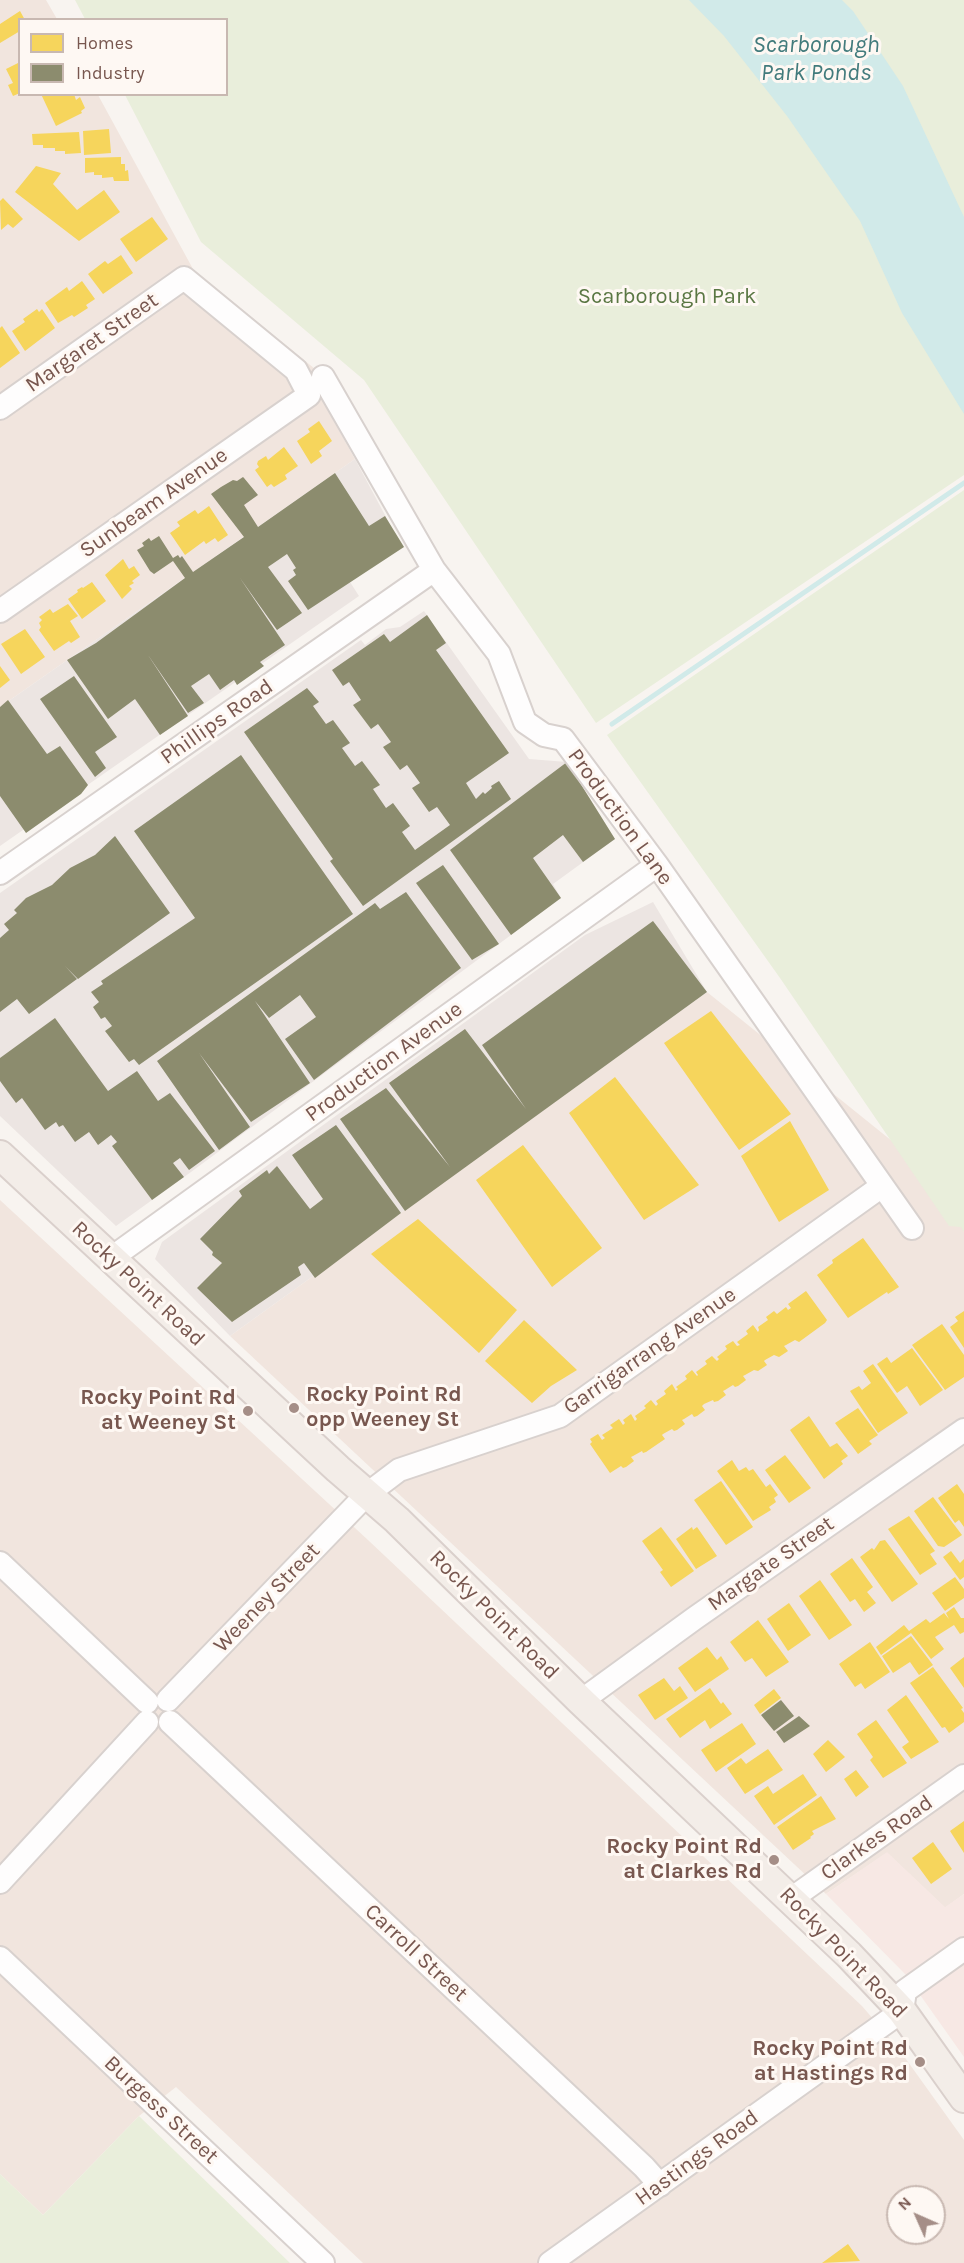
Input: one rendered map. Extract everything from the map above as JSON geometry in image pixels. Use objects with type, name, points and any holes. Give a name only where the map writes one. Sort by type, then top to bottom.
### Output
[{"type":"main road","name":"Rocky Point Road","points":[[0,1155],[366,1495],[397,1520],[580,1701],[874,1979],[902,2011],[964,2098]]},
{"type":"street","name":"Margaret Street","points":[[0,408],[184,278],[296,370],[309,395]]},
{"type":"street","name":"Production Lane","points":[[323,377],[434,570],[499,654],[525,722],[544,735],[563,739],[657,865],[912,1228]]},
{"type":"street","name":"Sunbeam Avenue","points":[[0,611],[309,395]]},
{"type":"street","name":"Phillips Road","points":[[0,873],[434,570]]},
{"type":"street","name":"Production Avenue","points":[[110,1259],[657,865]]},
{"type":"street","name":"Garrigarrang Avenue","points":[[366,1495],[399,1470],[560,1416],[882,1185]]},
{"type":"street","name":"Margate Street","points":[[580,1701],[964,1430]]},
{"type":"street","name":"Weeney Street","points":[[0,1882],[158,1712],[366,1495]]},
{"type":"street","name":"Carroll Street","points":[[0,1563],[660,2185]]},
{"type":"street","name":"Clarkes Road","points":[[791,1899],[964,1776]]},
{"type":"street","points":[[902,2011],[905,1991],[964,1949]]},
{"type":"street","name":"Burgess Street","points":[[0,1958],[323,2263]]},
{"type":"street","name":"Hastings Road","points":[[550,2263],[902,2011]]},
{"type":"shaded area","points":[[0,0],[46,0],[56,18],[18,18],[18,96],[99,96],[193,269],[315,369],[322,400],[355,459],[0,707]]},
{"type":"shaded area","points":[[355,459],[402,547],[350,582],[359,596],[0,846],[0,707]]},
{"type":"shaded area","points":[[424,611],[529,759],[567,762],[615,839],[553,884],[561,898],[116,1226],[0,1116],[0,893],[361,640],[365,645],[386,629],[400,627]]},
{"type":"shaded area","points":[[653,902],[707,992],[230,1336],[155,1259],[162,1242],[585,935]]},
{"type":"shaded area","points":[[707,992],[964,1199],[964,1894],[945,1908],[887,1853],[826,1894],[230,1336]]},
{"type":"shaded area","points":[[0,1200],[368,1540],[862,2006],[898,2048],[964,2140],[964,2263],[363,2263],[176,2087],[139,2116],[43,2215],[0,2174]]},
{"type":"shaded area","points":[[887,1852],[945,1907],[964,1894],[964,2057],[906,1975],[826,1894]]},
{"type":"green space","name":"Scarborough Park","points":[[75,0],[964,0],[964,475],[596,723],[364,380],[201,242],[126,96],[228,96],[228,18],[84,18]]},
{"type":"green space","points":[[964,490],[964,1232],[961,1227],[949,1226],[780,978],[607,735]]},
{"type":"green space","points":[[139,2116],[290,2263],[0,2263],[0,2174],[43,2215]]},
{"type":"water","name":"Scarborough Park Ponds","points":[[689,0],[842,0],[853,11],[903,86],[964,217],[964,414],[902,313],[860,221],[787,116],[724,36]]},
{"type":"building: Homes","points":[[20,11],[24,18],[18,18],[18,32],[0,43],[0,24]]},
{"type":"building: Homes","points":[[18,63],[18,94],[13,96],[8,85],[13,83],[6,69]]},
{"type":"building: Homes","points":[[42,96],[75,96],[76,100],[80,97],[85,108],[81,111],[82,113],[56,126]]},
{"type":"building: Homes","points":[[109,129],[111,153],[84,155],[83,131]]},
{"type":"building: Homes","points":[[79,132],[81,153],[65,154],[65,151],[55,151],[55,148],[33,145],[32,134]]},
{"type":"building: Homes","points":[[121,157],[121,164],[125,164],[125,171],[128,170],[129,181],[114,181],[113,177],[102,178],[102,175],[94,175],[94,172],[85,173],[85,158]]},
{"type":"building: Homes","points":[[36,166],[61,173],[53,184],[77,210],[104,190],[120,212],[79,241],[15,192]]},
{"type":"building: Homes","points":[[3,198],[23,219],[13,228],[8,224],[1,230],[0,201]]},
{"type":"building: Homes","points":[[152,217],[168,239],[136,262],[120,239]]},
{"type":"building: Homes","points":[[121,255],[133,273],[103,294],[88,274],[105,261],[108,264]]},
{"type":"building: Homes","points":[[82,281],[95,299],[86,305],[88,308],[58,323],[45,303],[67,287],[69,291]]},
{"type":"building: Homes","points":[[37,309],[39,312],[42,309],[55,328],[25,351],[12,331],[25,322],[23,319]]},
{"type":"building: Homes","points":[[2,326],[20,353],[0,368],[0,328]]},
{"type":"building: Homes","points":[[319,421],[332,441],[319,451],[322,456],[311,464],[297,441],[310,432],[308,429]]},
{"type":"building: Homes","points":[[284,447],[298,466],[285,475],[287,479],[274,487],[271,484],[267,487],[255,470],[259,467],[258,461],[266,456],[268,460]]},
{"type":"building: Homes","points":[[209,506],[228,535],[218,542],[215,538],[206,544],[204,541],[185,555],[170,533],[180,526],[177,522],[195,510],[198,514]]},
{"type":"building: Homes","points":[[123,559],[129,569],[134,566],[140,575],[132,581],[134,583],[129,586],[132,589],[122,599],[105,575]]},
{"type":"building: Homes","points":[[92,582],[106,601],[82,619],[68,599],[78,592],[77,590]]},
{"type":"building: Homes","points":[[68,604],[78,616],[70,621],[80,637],[54,651],[39,630],[41,627],[39,623],[42,620],[39,617],[50,609],[53,613]]},
{"type":"building: Homes","points":[[25,629],[45,657],[21,674],[1,644]]},
{"type":"building: Homes","points":[[0,666],[10,680],[0,688]]},
{"type":"building: Homes","points":[[711,1011],[791,1114],[739,1150],[664,1043]]},
{"type":"building: Homes","points":[[615,1077],[699,1185],[644,1220],[569,1113]]},
{"type":"building: Homes","points":[[790,1121],[829,1190],[779,1222],[741,1156]]},
{"type":"building: Homes","points":[[523,1145],[602,1248],[552,1287],[476,1180]]},
{"type":"building: Homes","points":[[418,1219],[517,1310],[479,1353],[371,1254]]},
{"type":"building: Homes","points":[[863,1238],[899,1287],[888,1294],[887,1292],[848,1318],[817,1275],[833,1263],[832,1260]]},
{"type":"building: Homes","points":[[806,1291],[827,1320],[825,1323],[799,1342],[795,1340],[784,1346],[788,1351],[779,1357],[774,1355],[765,1360],[767,1365],[743,1376],[746,1380],[738,1386],[733,1385],[723,1391],[726,1395],[718,1401],[713,1400],[704,1404],[702,1406],[705,1410],[697,1416],[694,1417],[692,1414],[682,1420],[685,1424],[677,1430],[672,1429],[662,1435],[665,1439],[646,1452],[642,1451],[631,1457],[634,1461],[626,1467],[621,1466],[610,1473],[590,1444],[592,1442],[590,1439],[598,1434],[602,1440],[605,1438],[602,1435],[613,1428],[610,1425],[619,1419],[623,1425],[625,1423],[623,1420],[631,1414],[635,1421],[637,1419],[635,1416],[646,1408],[644,1406],[651,1400],[656,1406],[658,1404],[656,1401],[666,1394],[664,1391],[672,1384],[676,1391],[678,1389],[676,1387],[687,1379],[685,1376],[692,1370],[697,1376],[696,1372],[707,1364],[705,1361],[712,1356],[717,1361],[719,1359],[717,1357],[727,1349],[725,1346],[733,1341],[737,1346],[740,1345],[737,1342],[748,1334],[746,1331],[753,1325],[758,1332],[758,1327],[768,1320],[766,1317],[774,1311],[777,1314],[786,1307],[788,1310],[791,1308],[788,1304]]},
{"type":"building: Homes","points":[[964,1311],[964,1348],[950,1327],[958,1321],[955,1317]]},
{"type":"building: Homes","points":[[524,1320],[577,1370],[551,1386],[532,1403],[485,1361]]},
{"type":"building: Homes","points":[[942,1324],[964,1355],[964,1377],[945,1390],[912,1345]]},
{"type":"building: Homes","points":[[912,1348],[943,1390],[920,1406],[907,1386],[897,1393],[877,1364],[887,1357],[891,1363]]},
{"type":"building: Homes","points":[[873,1364],[908,1413],[878,1433],[850,1391],[859,1386],[862,1390],[871,1383],[863,1371]]},
{"type":"building: Homes","points":[[858,1408],[878,1435],[869,1441],[872,1444],[858,1454],[835,1423]]},
{"type":"building: Homes","points":[[809,1416],[830,1447],[837,1443],[848,1456],[841,1461],[843,1464],[824,1479],[790,1430]]},
{"type":"building: Homes","points":[[785,1455],[811,1488],[789,1503],[765,1470]]},
{"type":"building: Homes","points":[[732,1460],[739,1471],[746,1467],[749,1471],[753,1469],[766,1487],[770,1484],[778,1495],[774,1498],[776,1502],[769,1507],[771,1510],[753,1521],[717,1471]]},
{"type":"building: Homes","points":[[721,1481],[753,1527],[726,1545],[694,1500]]},
{"type":"building: Homes","points":[[957,1484],[964,1494],[964,1527],[959,1520],[955,1523],[938,1498]]},
{"type":"building: Homes","points":[[933,1497],[962,1535],[944,1547],[938,1546],[914,1511]]},
{"type":"building: Homes","points":[[909,1516],[935,1551],[930,1554],[937,1564],[920,1575],[888,1529]]},
{"type":"building: Homes","points":[[661,1527],[694,1571],[671,1587],[660,1572],[663,1570],[642,1541]]},
{"type":"building: Homes","points":[[692,1527],[693,1530],[697,1527],[717,1556],[696,1569],[676,1539]]},
{"type":"building: Homes","points":[[885,1540],[918,1584],[892,1602],[860,1557],[872,1548],[874,1550],[880,1541]]},
{"type":"building: Homes","points":[[951,1551],[960,1563],[964,1559],[964,1577],[960,1580],[943,1557]]},
{"type":"building: Homes","points":[[852,1558],[873,1587],[867,1592],[876,1603],[864,1612],[855,1599],[850,1602],[830,1574]]},
{"type":"building: Homes","points":[[955,1577],[964,1589],[964,1598],[945,1611],[932,1593]]},
{"type":"building: Homes","points":[[820,1580],[852,1625],[829,1640],[799,1596]]},
{"type":"building: Homes","points":[[789,1603],[811,1635],[788,1651],[767,1619]]},
{"type":"building: Homes","points":[[954,1607],[961,1618],[964,1618],[964,1632],[960,1634],[954,1625],[935,1637],[944,1649],[931,1659],[911,1633],[881,1655],[876,1647],[904,1625],[909,1631],[926,1619],[930,1623],[944,1613],[949,1619],[946,1613]]},
{"type":"building: Homes","points":[[758,1620],[789,1662],[766,1677],[752,1658],[745,1662],[730,1642]]},
{"type":"building: Homes","points":[[911,1636],[933,1665],[919,1675],[910,1662],[893,1673],[882,1656]]},
{"type":"building: Homes","points":[[870,1642],[890,1672],[865,1689],[861,1683],[855,1687],[839,1664]]},
{"type":"building: Homes","points":[[707,1647],[717,1660],[721,1656],[729,1669],[695,1692],[678,1668]]},
{"type":"building: Homes","points":[[964,1657],[964,1688],[950,1668]]},
{"type":"building: Homes","points":[[933,1667],[963,1708],[961,1709],[964,1713],[964,1722],[949,1733],[945,1727],[942,1728],[910,1683]]},
{"type":"building: Homes","points":[[664,1678],[674,1691],[680,1686],[688,1698],[655,1720],[638,1695]]},
{"type":"building: Homes","points":[[710,1688],[721,1704],[723,1702],[732,1714],[710,1729],[705,1720],[680,1738],[666,1719]]},
{"type":"building: Homes","points":[[774,1689],[781,1698],[760,1714],[754,1705]]},
{"type":"building: Homes","points":[[906,1695],[939,1742],[911,1759],[902,1747],[909,1742],[887,1710]]},
{"type":"building: Homes","points":[[876,1720],[907,1763],[883,1778],[870,1760],[873,1757],[857,1734]]},
{"type":"building: Homes","points":[[742,1723],[756,1744],[716,1772],[701,1750]]},
{"type":"building: Homes","points":[[828,1740],[845,1757],[826,1772],[813,1754]]},
{"type":"building: Homes","points":[[768,1749],[783,1770],[745,1794],[727,1768],[741,1758],[746,1764]]},
{"type":"building: Homes","points":[[856,1770],[869,1787],[856,1797],[844,1779]]},
{"type":"building: Homes","points":[[803,1774],[817,1795],[774,1825],[754,1796],[768,1786],[773,1794]]},
{"type":"building: Homes","points":[[821,1796],[836,1819],[812,1831],[814,1834],[811,1838],[793,1850],[777,1827]]},
{"type":"building: Homes","points":[[964,1821],[964,1853],[950,1831]]},
{"type":"building: Homes","points":[[933,1842],[952,1869],[931,1884],[912,1858]]},
{"type":"building: Homes","points":[[848,2244],[860,2261],[822,2263]]},
{"type":"building: Industry","points":[[335,473],[369,526],[385,516],[404,547],[308,610],[288,581],[296,575],[293,570],[296,568],[287,554],[268,567],[302,613],[277,630],[240,578],[285,645],[260,662],[264,666],[237,685],[234,680],[220,690],[209,674],[191,686],[204,703],[188,713],[148,655],[188,716],[160,735],[135,699],[108,719],[67,660],[96,643],[185,578],[173,561],[154,574],[150,571],[137,550],[144,546],[142,543],[149,538],[151,541],[159,536],[173,558],[178,555],[180,558],[182,556],[193,572],[244,537],[211,494],[221,487],[233,480],[244,478],[258,495],[244,505],[258,527]]},
{"type":"building: Industry","points":[[427,615],[446,643],[436,650],[509,753],[466,783],[476,799],[499,781],[511,799],[363,906],[330,861],[333,859],[244,732],[307,688],[319,702],[313,706],[326,724],[333,720],[350,743],[342,748],[355,766],[362,761],[380,785],[373,789],[386,808],[393,803],[410,826],[402,832],[415,850],[450,825],[437,807],[429,812],[412,788],[420,783],[407,765],[400,770],[383,747],[391,742],[378,724],[371,729],[353,705],[361,700],[349,682],[343,686],[332,670],[384,634],[390,642]]},
{"type":"building: Industry","points":[[74,676],[117,737],[95,752],[106,768],[95,777],[40,699]]},
{"type":"building: Industry","points":[[8,700],[47,754],[60,746],[88,785],[81,794],[26,833],[0,796],[0,707]]},
{"type":"building: Industry","points":[[241,755],[353,914],[139,1065],[134,1059],[129,1062],[105,1031],[112,1026],[105,1017],[101,1019],[93,1007],[99,1002],[91,992],[103,984],[101,981],[195,918],[134,831]]},
{"type":"building: Industry","points":[[567,762],[615,839],[583,862],[563,835],[533,858],[561,898],[511,935],[450,850]]},
{"type":"building: Industry","points":[[115,836],[170,913],[78,979],[65,966],[77,979],[29,1014],[17,999],[0,1012],[0,938],[9,930],[4,924],[17,913],[14,910],[26,898],[52,885],[70,868],[95,855]]},
{"type":"building: Industry","points":[[443,865],[499,944],[472,960],[416,883]]},
{"type":"building: Industry","points":[[406,892],[461,968],[314,1080],[285,1039],[316,1017],[300,995],[269,1018],[255,1001],[310,1083],[251,1122],[199,1053],[250,1127],[219,1150],[157,1061],[375,903],[380,909]]},
{"type":"building: Industry","points":[[653,921],[707,992],[405,1211],[340,1119],[386,1088],[450,1167],[389,1083],[465,1029],[526,1109],[482,1045]]},
{"type":"building: Industry","points":[[55,1018],[108,1091],[137,1071],[158,1101],[170,1093],[215,1151],[189,1170],[180,1158],[173,1163],[184,1177],[152,1200],[112,1146],[117,1142],[111,1135],[98,1145],[89,1132],[75,1142],[63,1125],[59,1127],[56,1122],[45,1130],[22,1098],[16,1103],[0,1081],[0,1058]]},
{"type":"building: Industry","points":[[336,1125],[401,1213],[315,1278],[304,1263],[298,1267],[301,1275],[232,1322],[197,1288],[222,1263],[212,1255],[213,1252],[200,1239],[242,1196],[239,1191],[267,1170],[269,1174],[277,1166],[310,1209],[323,1199],[292,1155]]},
{"type":"building: Industry","points":[[781,1700],[794,1716],[774,1731],[761,1715]]},
{"type":"building: Industry","points":[[799,1716],[810,1726],[784,1743],[776,1732]]},
{"type":"waterway","points":[[612,724],[964,483]]},
{"type":"place","name":"Rocky Point Rd opp Weeney St","points":[[294,1408]]},
{"type":"place","name":"Rocky Point Rd at Weeney St","points":[[248,1411]]},
{"type":"place","name":"Rocky Point Rd at Clarkes Rd","points":[[774,1860]]},
{"type":"place","name":"Rocky Point Rd at Hastings Rd","points":[[920,2062]]}]
